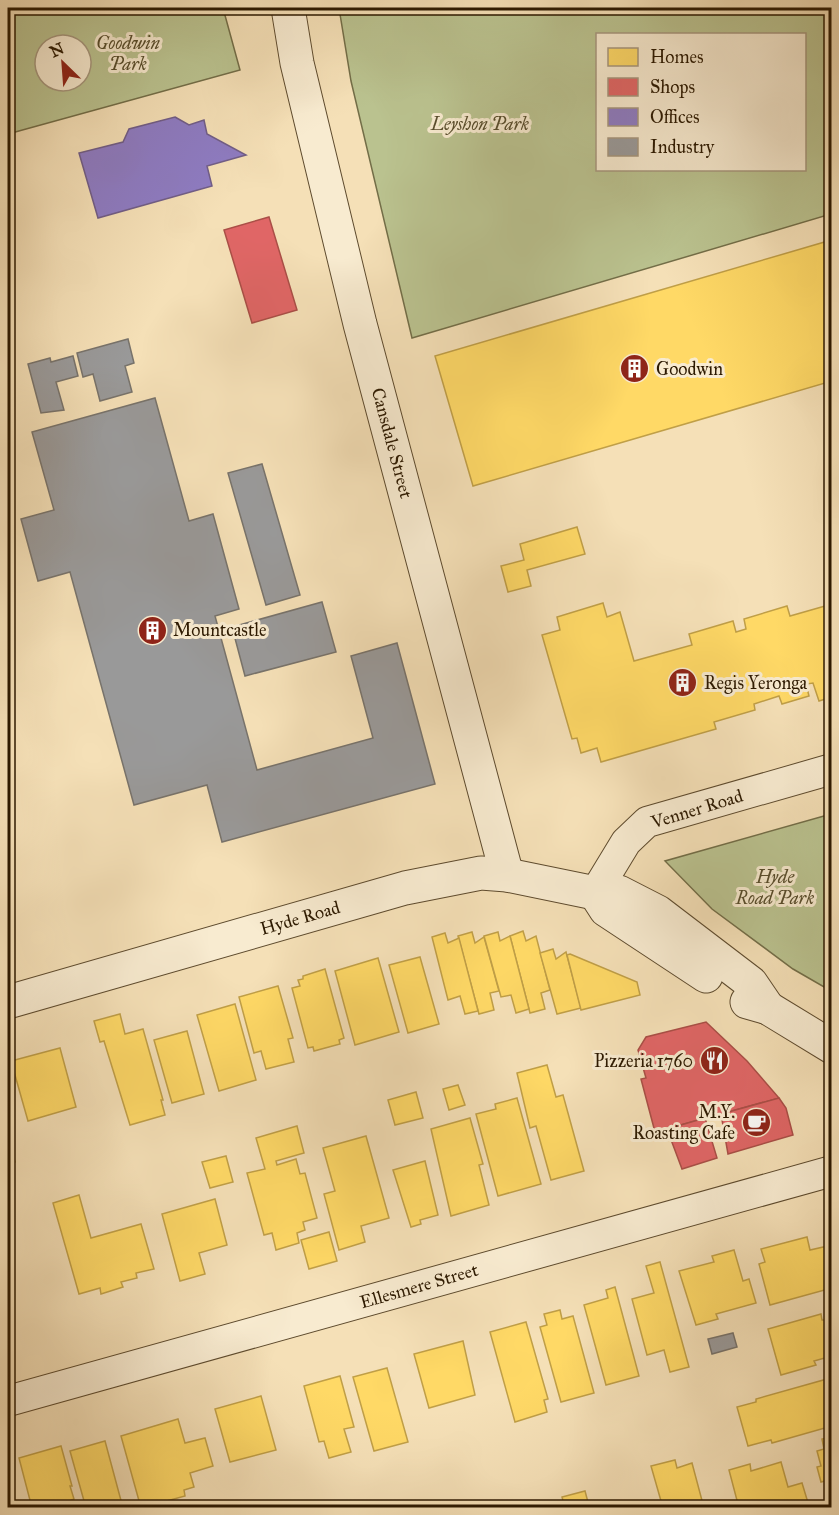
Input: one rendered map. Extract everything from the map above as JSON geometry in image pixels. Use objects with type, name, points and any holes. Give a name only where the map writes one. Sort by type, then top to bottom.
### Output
[{"type":"street","name":"Cansdale Street","points":[[288,8],[297,63],[360,324],[507,875]]},
{"type":"street","name":"Venner Road","points":[[596,893],[626,842],[647,822],[831,769]]},
{"type":"street","name":"Hyde Road","points":[[8,1002],[405,888],[481,873],[507,875],[596,893],[619,892],[658,912],[751,983],[768,1008],[831,1047]]},
{"type":"street","name":"Ellesmere Street","points":[[8,1401],[831,1171]]},
{"type":"green space","name":"Goodwin Park","points":[[8,8],[223,8],[240,70],[8,134]]},
{"type":"green space","name":"Leyshon Park","points":[[339,8],[831,8],[831,214],[412,338],[351,81]]},
{"type":"green space","name":"Hyde Road Park","points":[[832,814],[831,991],[793,969],[712,909],[665,861]]},
{"type":"building: Homes","name":"Goodwin","points":[[828,241],[832,252],[832,381],[473,486],[435,356]]},
{"type":"building: Homes","points":[[577,527],[585,554],[527,570],[531,586],[508,592],[501,566],[524,560],[520,544]]},
{"type":"building: Homes","name":"Regis Yeronga","points":[[603,603],[607,617],[620,612],[634,661],[692,645],[689,634],[733,621],[736,632],[746,629],[744,619],[787,606],[790,616],[832,604],[832,697],[819,701],[813,683],[806,684],[809,696],[782,704],[779,696],[754,704],[755,710],[714,722],[716,729],[601,762],[597,748],[581,753],[577,738],[572,739],[542,635],[560,630],[557,617]]},
{"type":"building: Homes","points":[[523,931],[526,941],[536,936],[550,990],[541,993],[545,1009],[530,1013],[510,936]]},
{"type":"building: Homes","points":[[472,932],[475,943],[484,937],[499,991],[490,993],[494,1010],[479,1014],[458,936]]},
{"type":"building: Homes","points":[[498,932],[500,941],[510,936],[529,1009],[516,1013],[511,995],[501,997],[484,936]]},
{"type":"building: Homes","points":[[445,933],[448,943],[459,938],[478,1011],[465,1014],[460,996],[448,1000],[432,937]]},
{"type":"building: Homes","points":[[553,949],[556,959],[566,952],[581,1008],[557,1014],[540,953]]},
{"type":"building: Homes","points":[[570,954],[637,982],[640,995],[581,1010],[567,955]]},
{"type":"building: Homes","points":[[420,957],[439,1024],[408,1033],[389,965]]},
{"type":"building: Homes","points":[[378,958],[399,1032],[355,1045],[335,971]]},
{"type":"building: Homes","points":[[325,969],[344,1038],[339,1040],[340,1044],[314,1051],[313,1047],[308,1048],[292,988],[300,986],[298,980],[303,979],[303,976]]},
{"type":"building: Homes","points":[[278,986],[293,1038],[288,1039],[294,1062],[266,1069],[261,1051],[254,1053],[239,997]]},
{"type":"building: Homes","points":[[235,1004],[256,1080],[219,1091],[197,1015]]},
{"type":"building: Homes","points":[[120,1014],[125,1034],[143,1029],[165,1115],[130,1125],[104,1041],[100,1042],[94,1021]]},
{"type":"building: Homes","points":[[187,1031],[204,1094],[172,1103],[154,1040]]},
{"type":"building: Homes","points":[[60,1048],[76,1107],[28,1121],[11,1061]]},
{"type":"building: Homes","points":[[547,1065],[556,1097],[563,1095],[584,1171],[551,1180],[536,1126],[530,1128],[517,1073]]},
{"type":"building: Homes","points":[[458,1085],[465,1105],[449,1110],[443,1089]]},
{"type":"building: Homes","points":[[416,1092],[423,1118],[395,1125],[388,1100]]},
{"type":"building: Homes","points":[[517,1098],[541,1184],[498,1196],[476,1114],[496,1109],[495,1104]]},
{"type":"building: Homes","points":[[470,1118],[483,1164],[479,1165],[489,1205],[451,1216],[431,1129]]},
{"type":"building: Homes","points":[[297,1126],[304,1153],[276,1161],[277,1165],[296,1159],[300,1174],[305,1173],[317,1218],[303,1222],[305,1230],[297,1233],[299,1243],[276,1250],[272,1233],[264,1235],[247,1173],[265,1169],[256,1138]]},
{"type":"building: Homes","points":[[8,1136],[15,1162],[8,1164]]},
{"type":"building: Homes","points":[[366,1136],[389,1218],[361,1226],[365,1242],[339,1250],[324,1194],[335,1191],[323,1148]]},
{"type":"building: Homes","points":[[226,1156],[233,1182],[210,1188],[202,1162]]},
{"type":"building: Homes","points":[[425,1161],[438,1215],[420,1220],[421,1224],[411,1227],[393,1170]]},
{"type":"building: Homes","points":[[79,1195],[91,1238],[141,1224],[154,1269],[136,1273],[137,1278],[121,1282],[123,1287],[101,1294],[100,1288],[79,1294],[53,1203]]},
{"type":"building: Homes","points":[[215,1199],[227,1245],[199,1253],[205,1274],[180,1281],[162,1214]]},
{"type":"building: Homes","points":[[329,1232],[337,1261],[309,1269],[301,1240]]},
{"type":"building: Homes","points":[[807,1237],[810,1250],[832,1245],[832,1288],[770,1305],[759,1264],[765,1262],[761,1249]]},
{"type":"building: Homes","points":[[734,1250],[743,1281],[749,1279],[756,1303],[716,1314],[718,1319],[696,1325],[679,1271],[714,1262],[712,1256]]},
{"type":"building: Homes","points":[[660,1262],[689,1367],[670,1372],[664,1350],[647,1355],[632,1299],[654,1293],[646,1266]]},
{"type":"building: Homes","points":[[615,1287],[639,1376],[606,1385],[584,1305],[608,1298],[606,1290]]},
{"type":"building: Homes","points":[[560,1310],[562,1319],[573,1316],[594,1393],[561,1402],[540,1327],[547,1325],[544,1314]]},
{"type":"building: Homes","points":[[821,1314],[822,1320],[832,1320],[832,1356],[814,1361],[816,1365],[781,1375],[768,1329]]},
{"type":"building: Homes","points":[[526,1322],[548,1399],[544,1400],[547,1412],[515,1422],[490,1332]]},
{"type":"building: Homes","points":[[463,1341],[475,1395],[429,1408],[414,1354]]},
{"type":"building: Homes","points":[[387,1368],[408,1442],[374,1451],[353,1377]]},
{"type":"building: Homes","points":[[340,1376],[354,1427],[344,1429],[351,1452],[329,1458],[324,1441],[319,1442],[304,1386]]},
{"type":"building: Homes","points":[[827,1379],[828,1382],[832,1381],[832,1426],[772,1443],[771,1440],[748,1446],[737,1407],[756,1402],[756,1399]]},
{"type":"building: Homes","points":[[261,1396],[276,1450],[230,1462],[215,1409]]},
{"type":"building: Homes","points":[[178,1419],[185,1443],[205,1438],[213,1466],[190,1473],[194,1487],[184,1490],[185,1496],[141,1508],[121,1436]]},
{"type":"building: Homes","points":[[832,1437],[832,1498],[830,1499],[825,1481],[821,1482],[817,1467],[821,1466],[817,1451],[824,1449],[822,1439]]},
{"type":"building: Homes","points":[[105,1441],[123,1508],[86,1508],[70,1451]]},
{"type":"building: Homes","points":[[61,1446],[72,1486],[70,1486],[74,1499],[69,1501],[71,1508],[32,1508],[19,1458]]},
{"type":"building: Homes","points":[[675,1460],[677,1468],[692,1463],[704,1508],[663,1508],[651,1466]]},
{"type":"building: Homes","points":[[781,1462],[788,1487],[802,1483],[809,1506],[739,1508],[729,1470],[750,1464],[751,1471]]},
{"type":"building: Homes","points":[[585,1491],[589,1506],[599,1503],[600,1508],[565,1508],[562,1497]]},
{"type":"building: Shops","points":[[269,217],[297,310],[252,323],[224,230]]},
{"type":"building: Shops","points":[[706,1022],[747,1061],[779,1098],[655,1132],[641,1079],[646,1078],[638,1050],[646,1037]]},
{"type":"building: Shops","name":"M.Y. Roasting Cafe","points":[[779,1098],[786,1108],[793,1135],[728,1154],[721,1114]]},
{"type":"building: Shops","points":[[705,1118],[717,1158],[682,1169],[667,1129]]},
{"type":"building: Offices","points":[[175,117],[189,125],[204,120],[207,134],[246,155],[207,166],[212,186],[98,218],[79,153],[123,142],[129,129]]},
{"type":"building: Industry","points":[[8,257],[14,279],[8,281]]},
{"type":"building: Industry","points":[[128,339],[134,363],[125,366],[132,392],[100,401],[93,374],[83,377],[77,353]]},
{"type":"building: Industry","points":[[73,356],[78,376],[56,382],[64,410],[41,413],[28,364],[50,358],[51,362]]},
{"type":"building: Industry","name":"Mountcastle","points":[[155,398],[189,521],[213,514],[239,609],[215,616],[257,770],[373,738],[351,656],[397,643],[435,784],[222,842],[207,785],[134,805],[70,572],[38,581],[21,519],[54,510],[32,432]]},
{"type":"building: Industry","points":[[262,464],[300,595],[266,605],[228,473]]},
{"type":"building: Industry","points":[[322,602],[336,652],[245,676],[232,627]]},
{"type":"building: Industry","points":[[733,1333],[737,1347],[712,1354],[708,1339]]},
{"type":"place","name":"Goodwin","points":[[635,369]]},
{"type":"place","name":"Mountcastle","points":[[152,630]]},
{"type":"place","name":"Regis Yeronga","points":[[683,683]]},
{"type":"place","name":"Pizzeria 1760","points":[[714,1061]]},
{"type":"place","name":"M.Y. Roasting Cafe","points":[[756,1122]]}]
